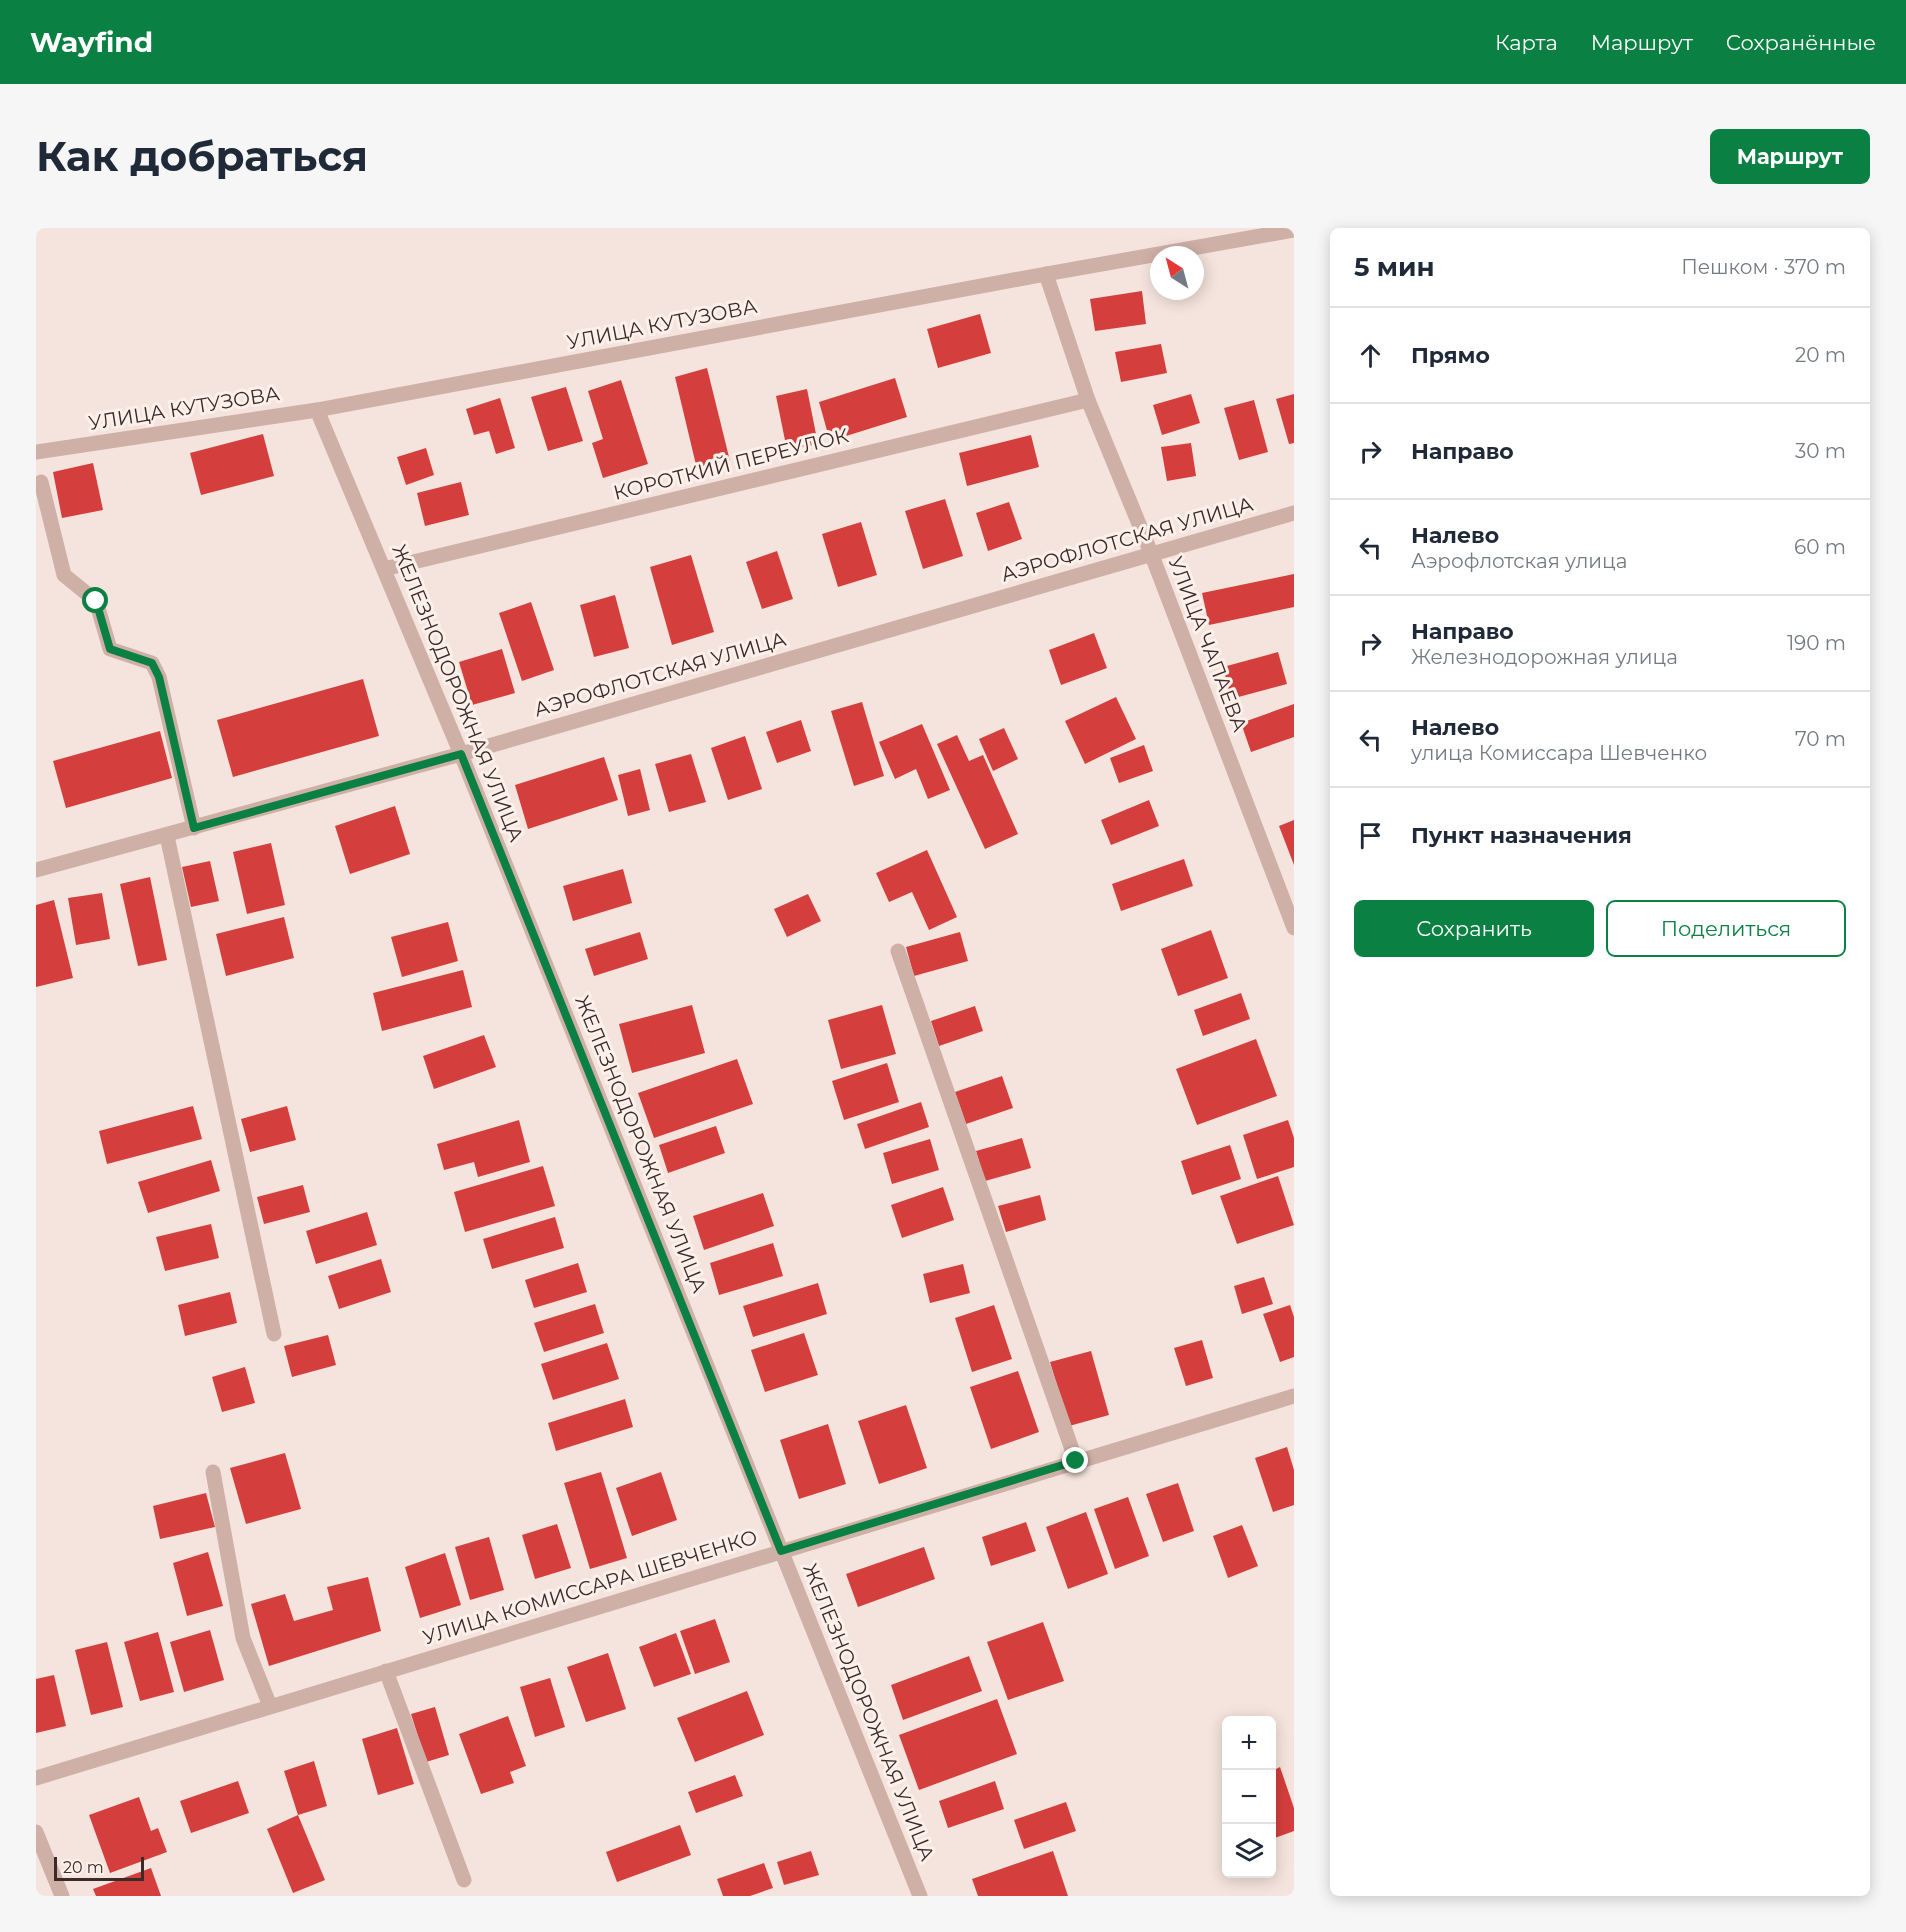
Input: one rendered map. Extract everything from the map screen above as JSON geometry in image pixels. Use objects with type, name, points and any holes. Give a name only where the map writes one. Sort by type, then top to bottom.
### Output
[{"type":"street","name":"УЛИЦА КУТУЗОВА","points":[[36,452],[317,410],[1294,230]]},
{"type":"street","name":"УЛИЦА ЧАПАЕВА","points":[[1046,274],[1088,400],[1151,553],[1294,928]]},
{"type":"street","name":"КОРОТКИЙ ПЕРЕУЛОК","points":[[384,569],[1088,400]]},
{"type":"street","name":"ЖЕЛЕЗНОДОРОЖНАЯ УЛИЦА","points":[[317,410],[461,754],[920,1896]]},
{"type":"street","points":[[41,482],[64,575],[96,601],[110,649],[152,663],[159,677],[194,828]]},
{"type":"street","name":"АЭРОФЛОТСКАЯ УЛИЦА","points":[[36,870],[461,754],[1294,513]]},
{"type":"street","points":[[166,836],[274,1334]]},
{"type":"street","points":[[898,951],[1076,1461]]},
{"type":"street","name":"УЛИЦА КОМИССАРА ШЕВЧЕНКО","points":[[36,1778],[1294,1396]]},
{"type":"street","points":[[213,1472],[243,1638],[270,1707]]},
{"type":"street","points":[[386,1671],[464,1880]]},
{"type":"street","points":[[36,1832],[62,1896]]},
{"type":"building","points":[[1142,291],[1146,324],[1095,331],[1090,299]]},
{"type":"building","points":[[980,314],[991,353],[938,368],[927,329]]},
{"type":"building","points":[[1161,344],[1167,373],[1121,382],[1115,352]]},
{"type":"building","points":[[707,368],[730,461],[697,469],[675,377]]},
{"type":"building","points":[[895,378],[907,417],[830,441],[819,402]]},
{"type":"building","points":[[621,380],[648,464],[603,478],[592,443],[603,439],[588,391]]},
{"type":"building","points":[[566,387],[583,441],[548,451],[531,397]]},
{"type":"building","points":[[807,389],[818,444],[787,450],[776,396]]},
{"type":"building","points":[[1191,394],[1200,423],[1162,435],[1153,405]]},
{"type":"building","points":[[1294,394],[1294,443],[1289,444],[1276,399]]},
{"type":"building","points":[[500,398],[515,448],[496,454],[489,431],[474,435],[466,409]]},
{"type":"building","points":[[1254,400],[1268,452],[1239,460],[1224,408]]},
{"type":"building","points":[[263,434],[274,476],[201,495],[190,453]]},
{"type":"building","points":[[1031,435],[1039,467],[967,486],[959,453]]},
{"type":"building","points":[[1191,443],[1196,476],[1167,481],[1161,447]]},
{"type":"building","points":[[426,448],[434,475],[406,485],[397,457]]},
{"type":"building","points":[[93,463],[103,510],[62,518],[53,472]]},
{"type":"building","points":[[461,482],[469,515],[425,526],[417,493]]},
{"type":"building","points":[[945,499],[963,556],[923,569],[905,511]]},
{"type":"building","points":[[1009,502],[1022,539],[988,551],[976,513]]},
{"type":"building","points":[[861,522],[877,575],[838,587],[822,534]]},
{"type":"building","points":[[777,551],[793,599],[762,609],[746,562]]},
{"type":"building","points":[[691,555],[714,632],[672,645],[650,567]]},
{"type":"building","points":[[1294,574],[1294,607],[1209,625],[1202,593]]},
{"type":"building","points":[[615,595],[629,648],[594,657],[580,605]]},
{"type":"building","points":[[531,602],[554,670],[522,681],[499,613]]},
{"type":"building","points":[[1094,633],[1107,668],[1061,685],[1049,650]]},
{"type":"building","points":[[502,649],[515,693],[472,705],[459,662]]},
{"type":"building","points":[[1278,652],[1287,684],[1231,699],[1223,667]]},
{"type":"building","points":[[363,679],[379,736],[233,777],[217,720]]},
{"type":"building","points":[[1116,697],[1136,739],[1085,764],[1065,721]]},
{"type":"building","points":[[862,702],[884,776],[854,786],[831,711]]},
{"type":"building","points":[[1294,704],[1294,737],[1251,752],[1241,723]]},
{"type":"building","points":[[801,720],[811,751],[777,763],[766,732]]},
{"type":"building","points":[[922,724],[950,790],[928,799],[916,769],[895,779],[879,742]]},
{"type":"building","points":[[1004,728],[1018,759],[993,771],[979,739]]},
{"type":"building","points":[[160,731],[172,778],[66,808],[53,761]]},
{"type":"building","points":[[957,735],[969,761],[983,755],[1018,834],[985,849],[937,744]]},
{"type":"building","points":[[745,736],[762,789],[728,800],[711,748]]},
{"type":"building","points":[[1144,745],[1153,771],[1119,783],[1110,758]]},
{"type":"building","points":[[691,754],[706,802],[669,812],[655,764]]},
{"type":"building","points":[[604,757],[618,800],[528,829],[515,785]]},
{"type":"building","points":[[640,769],[650,810],[628,816],[618,775]]},
{"type":"building","points":[[1149,800],[1159,826],[1111,845],[1101,820]]},
{"type":"building","points":[[395,806],[410,854],[350,874],[335,826]]},
{"type":"building","points":[[1294,820],[1294,865],[1279,826]]},
{"type":"building","points":[[271,843],[285,905],[247,914],[233,852]]},
{"type":"building","points":[[927,850],[957,917],[929,930],[912,892],[889,902],[876,873]]},
{"type":"building","points":[[1184,859],[1193,886],[1121,911],[1112,884]]},
{"type":"building","points":[[210,861],[219,901],[191,907],[182,867]]},
{"type":"building","points":[[623,869],[632,903],[573,921],[563,886]]},
{"type":"building","points":[[150,877],[167,960],[138,966],[120,884]]},
{"type":"building","points":[[102,893],[110,939],[76,945],[68,898]]},
{"type":"building","points":[[808,894],[821,921],[787,937],[774,909]]},
{"type":"building","points":[[54,900],[73,978],[36,987],[36,905]]},
{"type":"building","points":[[284,917],[294,958],[226,976],[216,934]]},
{"type":"building","points":[[448,922],[458,961],[402,977],[391,937]]},
{"type":"building","points":[[1211,930],[1228,978],[1178,996],[1161,949]]},
{"type":"building","points":[[640,932],[648,959],[594,976],[585,949]]},
{"type":"building","points":[[960,932],[968,961],[914,976],[906,947]]},
{"type":"building","points":[[463,970],[472,1007],[382,1031],[373,993]]},
{"type":"building","points":[[1241,993],[1250,1019],[1203,1036],[1194,1010]]},
{"type":"building","points":[[692,1005],[705,1053],[632,1073],[619,1024]]},
{"type":"building","points":[[882,1005],[896,1054],[841,1069],[828,1020]]},
{"type":"building","points":[[975,1006],[983,1031],[939,1046],[931,1021]]},
{"type":"building","points":[[484,1035],[496,1067],[434,1089],[423,1056]]},
{"type":"building","points":[[1256,1039],[1277,1096],[1197,1125],[1176,1069]]},
{"type":"building","points":[[737,1059],[753,1104],[654,1138],[638,1093]]},
{"type":"building","points":[[887,1063],[899,1102],[844,1120],[832,1081]]},
{"type":"building","points":[[1002,1076],[1013,1108],[966,1124],[955,1092]]},
{"type":"building","points":[[921,1102],[929,1127],[865,1149],[857,1124]]},
{"type":"building","points":[[193,1106],[202,1139],[107,1164],[99,1131]]},
{"type":"building","points":[[287,1106],[296,1140],[250,1152],[241,1119]]},
{"type":"building","points":[[519,1120],[530,1162],[478,1177],[474,1162],[444,1170],[437,1144]]},
{"type":"building","points":[[1288,1120],[1294,1138],[1294,1167],[1257,1179],[1243,1135]]},
{"type":"building","points":[[716,1126],[725,1153],[668,1173],[659,1145]]},
{"type":"building","points":[[1022,1138],[1031,1168],[985,1181],[976,1151]]},
{"type":"building","points":[[930,1139],[939,1170],[892,1184],[883,1153]]},
{"type":"building","points":[[1230,1145],[1241,1179],[1192,1195],[1181,1161]]},
{"type":"building","points":[[211,1160],[220,1191],[148,1213],[138,1182]]},
{"type":"building","points":[[543,1166],[555,1206],[465,1232],[454,1192]]},
{"type":"building","points":[[1278,1176],[1294,1225],[1237,1244],[1220,1196]]},
{"type":"building","points":[[303,1185],[310,1212],[264,1224],[257,1197]]},
{"type":"building","points":[[943,1187],[954,1220],[902,1238],[891,1205]]},
{"type":"building","points":[[763,1193],[774,1226],[704,1250],[693,1216]]},
{"type":"building","points":[[1040,1195],[1046,1220],[1006,1232],[998,1206]]},
{"type":"building","points":[[367,1212],[377,1245],[316,1264],[306,1231]]},
{"type":"building","points":[[555,1217],[564,1248],[492,1269],[483,1239]]},
{"type":"building","points":[[211,1224],[219,1258],[165,1271],[156,1237]]},
{"type":"building","points":[[773,1243],[783,1276],[719,1295],[710,1263]]},
{"type":"building","points":[[381,1259],[391,1292],[339,1309],[328,1276]]},
{"type":"building","points":[[578,1263],[587,1292],[534,1308],[525,1280]]},
{"type":"building","points":[[963,1264],[970,1293],[930,1303],[923,1274]]},
{"type":"building","points":[[1264,1277],[1273,1304],[1242,1314],[1234,1286]]},
{"type":"building","points":[[818,1283],[827,1314],[753,1337],[743,1306]]},
{"type":"building","points":[[230,1292],[237,1323],[185,1336],[178,1305]]},
{"type":"building","points":[[595,1304],[604,1333],[544,1352],[534,1323]]},
{"type":"building","points":[[994,1305],[1012,1359],[972,1372],[955,1318]]},
{"type":"building","points":[[1290,1305],[1294,1317],[1294,1357],[1280,1362],[1263,1314]]},
{"type":"building","points":[[804,1333],[818,1375],[765,1392],[751,1350]]},
{"type":"building","points":[[328,1335],[336,1365],[292,1377],[284,1346]]},
{"type":"building","points":[[1202,1340],[1213,1378],[1186,1386],[1174,1348]]},
{"type":"building","points":[[607,1343],[619,1379],[553,1400],[541,1364]]},
{"type":"building","points":[[1091,1351],[1109,1415],[1069,1426],[1050,1362]]},
{"type":"building","points":[[245,1367],[255,1403],[222,1412],[212,1377]]},
{"type":"building","points":[[1018,1371],[1039,1432],[991,1449],[970,1387]]},
{"type":"building","points":[[625,1399],[633,1427],[556,1451],[548,1423]]},
{"type":"building","points":[[906,1405],[927,1468],[879,1484],[858,1421]]},
{"type":"building","points":[[828,1424],[846,1484],[799,1499],[780,1440]]},
{"type":"building","points":[[1287,1447],[1294,1470],[1294,1505],[1273,1512],[1255,1458]]},
{"type":"building","points":[[285,1453],[301,1509],[246,1524],[230,1468]]},
{"type":"building","points":[[601,1472],[627,1558],[590,1569],[564,1483]]},
{"type":"building","points":[[661,1472],[677,1520],[632,1536],[616,1488]]},
{"type":"building","points":[[1178,1483],[1194,1531],[1163,1542],[1146,1494]]},
{"type":"building","points":[[206,1493],[215,1527],[160,1539],[153,1506]]},
{"type":"building","points":[[1128,1497],[1149,1556],[1115,1569],[1094,1509]]},
{"type":"building","points":[[1086,1512],[1108,1574],[1068,1589],[1046,1527]]},
{"type":"building","points":[[1026,1522],[1036,1551],[991,1566],[982,1537]]},
{"type":"building","points":[[557,1524],[571,1568],[535,1579],[522,1535]]},
{"type":"building","points":[[1242,1525],[1258,1566],[1228,1578],[1213,1536]]},
{"type":"building","points":[[489,1537],[504,1590],[470,1600],[455,1547]]},
{"type":"building","points":[[924,1547],[935,1579],[858,1607],[846,1574]]},
{"type":"building","points":[[208,1552],[223,1606],[187,1616],[173,1563]]},
{"type":"building","points":[[445,1553],[461,1605],[420,1618],[405,1567]]},
{"type":"building","points":[[368,1577],[381,1631],[269,1666],[251,1604],[285,1594],[294,1621],[333,1610],[327,1587]]},
{"type":"building","points":[[715,1619],[730,1662],[695,1674],[680,1631]]},
{"type":"building","points":[[1043,1622],[1064,1681],[1008,1700],[987,1642]]},
{"type":"building","points":[[210,1630],[224,1680],[184,1692],[170,1642]]},
{"type":"building","points":[[158,1632],[174,1692],[140,1701],[124,1642]]},
{"type":"building","points":[[676,1633],[691,1674],[654,1687],[639,1647]]},
{"type":"building","points":[[107,1642],[123,1707],[91,1715],[75,1650]]},
{"type":"building","points":[[608,1653],[626,1709],[586,1722],[567,1667]]},
{"type":"building","points":[[969,1656],[982,1691],[903,1720],[891,1685]]},
{"type":"building","points":[[54,1675],[66,1726],[36,1733],[36,1679]]},
{"type":"building","points":[[550,1678],[565,1727],[535,1737],[520,1687]]},
{"type":"building","points":[[747,1691],[764,1735],[695,1762],[677,1718]]},
{"type":"building","points":[[997,1699],[1017,1754],[919,1790],[899,1735]]},
{"type":"building","points":[[435,1707],[449,1755],[426,1762],[411,1714]]},
{"type":"building","points":[[508,1716],[526,1766],[510,1772],[514,1783],[481,1794],[459,1734]]},
{"type":"building","points":[[397,1728],[414,1784],[378,1795],[362,1739]]},
{"type":"building","points":[[314,1761],[327,1806],[298,1815],[284,1771]]},
{"type":"building","points":[[1280,1767],[1294,1808],[1294,1831],[1276,1838],[1276,1770]]},
{"type":"building","points":[[735,1775],[743,1796],[696,1813],[688,1792]]},
{"type":"building","points":[[238,1781],[249,1813],[191,1833],[180,1801]]},
{"type":"building","points":[[995,1781],[1004,1809],[948,1828],[939,1801]]},
{"type":"building","points":[[139,1797],[151,1831],[158,1828],[167,1852],[110,1873],[89,1815]]},
{"type":"building","points":[[1066,1802],[1076,1831],[1024,1849],[1014,1820]]},
{"type":"building","points":[[298,1815],[325,1880],[293,1893],[267,1829]]},
{"type":"building","points":[[680,1825],[691,1855],[617,1882],[606,1852]]},
{"type":"building","points":[[811,1851],[819,1875],[784,1885],[777,1862]]},
{"type":"building","points":[[1053,1851],[1068,1896],[978,1896],[972,1879]]},
{"type":"building","points":[[764,1863],[773,1888],[750,1896],[723,1896],[717,1879]]},
{"type":"building","points":[[151,1868],[161,1896],[96,1896],[93,1889]]},
{"type":"route","points":[[96,601],[110,649],[152,663],[159,677],[194,828],[461,754],[781,1551],[1076,1461]]}]
